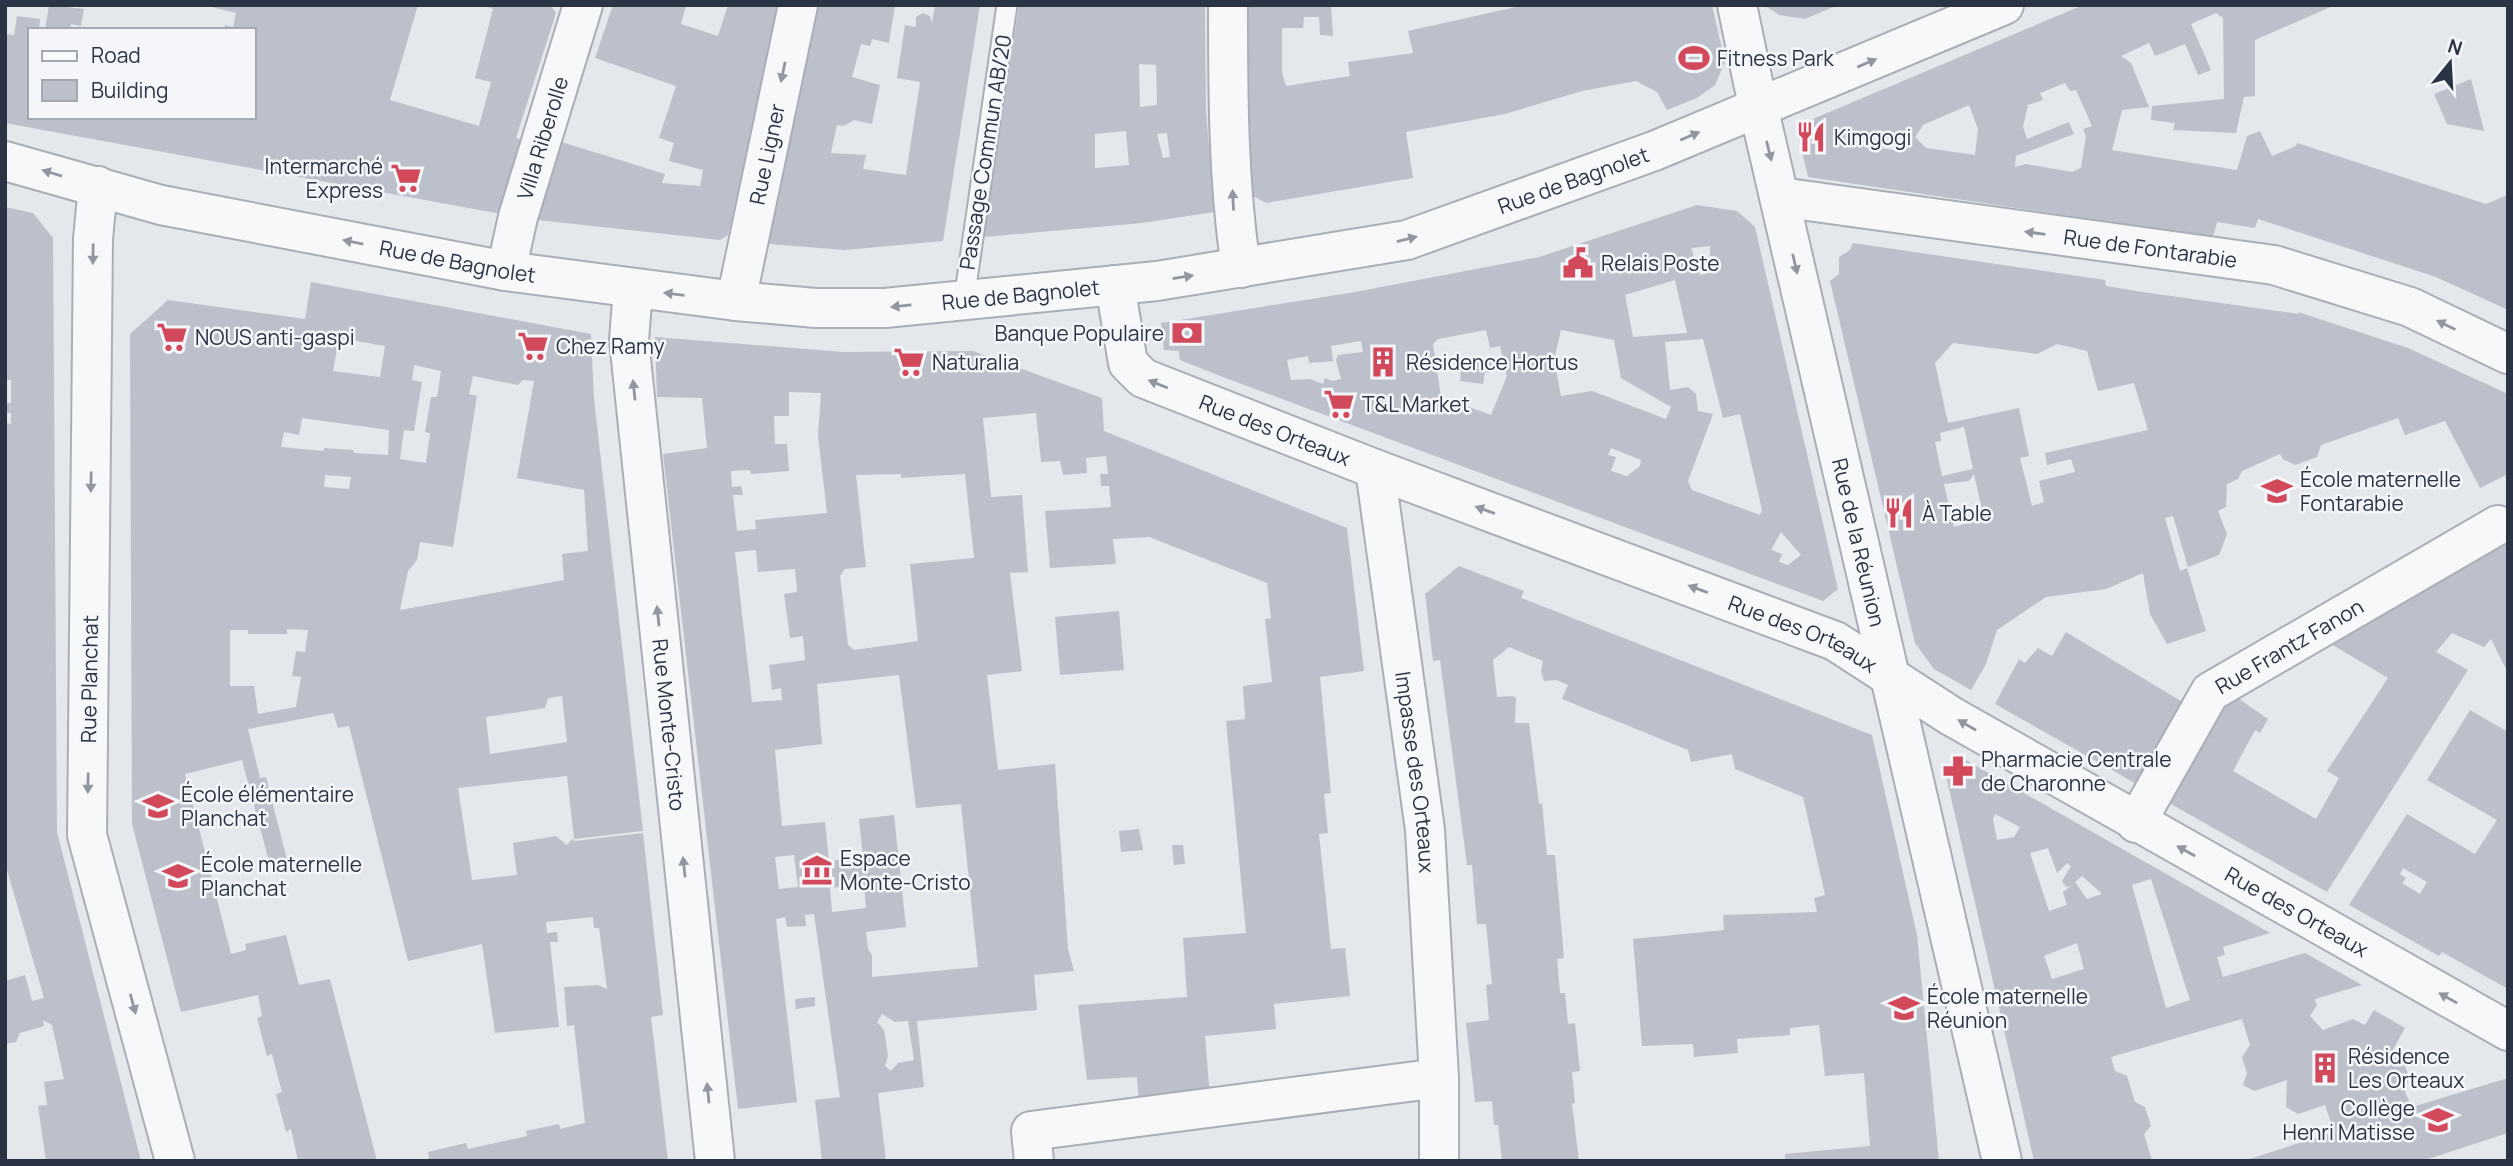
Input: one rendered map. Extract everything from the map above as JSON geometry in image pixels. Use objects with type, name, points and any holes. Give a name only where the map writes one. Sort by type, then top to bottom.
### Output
[{"type":"street","name":"Rue Ligner","points":[[736,301],[799,5]]},
{"type":"street","points":[[1228,5],[1228,93],[1235,228],[1241,268]]},
{"type":"street","name":"Rue de la Réunion","points":[[1737,5],[2002,1161]]},
{"type":"street","name":"Rue de Bagnolet","points":[[5,161],[161,205],[506,271],[736,301],[816,308],[885,308],[1115,285],[1241,268],[1407,240],[1654,151],[2004,5]]},
{"type":"street","name":"Villa Riberolle","points":[[506,271],[518,217],[579,8]]},
{"type":"street","name":"Rue Planchat","points":[[98,187],[93,239],[87,835],[175,1161]]},
{"type":"street","name":"Rue de Fontarabie","points":[[1780,197],[2274,265],[2410,307],[2508,354]]},
{"type":"street","name":"Rue des Orteaux","points":[[1115,285],[1128,363],[1143,378],[1375,470],[1835,640],[1892,680],[2136,824],[2508,1031]]},
{"type":"street","name":"Rue Monte-Cristo","points":[[633,289],[629,340],[715,1161]]},
{"type":"street","name":"Impasse des Orteaux","points":[[1375,470],[1424,830],[1439,1078],[1439,1161]]},
{"type":"street","name":"Rue Frantz Fanon","points":[[2136,824],[2210,692],[2498,525]]},
{"type":"street","points":[[1034,1161],[1031,1131],[1439,1078]]},
{"type":"lane","name":"Passage Commun AB/20","points":[[964,300],[1007,5]]},
{"type":"building","points":[[49,5],[84,9],[81,26],[71,24],[70,28],[45,28]]},
{"type":"building","points":[[204,5],[418,5],[390,100],[479,126],[491,82],[475,78],[493,9],[484,5],[550,5],[556,13],[516,138],[531,142],[507,215],[5,123],[5,34],[14,35],[17,16],[40,19],[39,28],[28,28],[28,119],[256,119],[256,28],[224,28],[225,25],[233,27],[236,13]]},
{"type":"building","points":[[613,5],[686,5],[681,24],[718,36],[728,5],[783,5],[728,235],[720,240],[529,219],[555,140],[665,174],[662,183],[700,186],[703,170],[669,161],[674,143],[659,138],[676,86],[595,58]]},
{"type":"building","points":[[816,5],[895,5],[889,43],[872,39],[870,46],[861,44],[852,77],[880,85],[872,124],[854,120],[844,126],[837,125],[831,153],[866,155],[863,169],[906,175],[920,82],[897,78],[905,25],[916,27],[916,17],[923,13],[930,16],[932,23],[935,5],[980,5],[943,241],[845,250],[769,244],[761,234],[788,116],[797,112],[801,92],[794,90]]},
{"type":"building","points":[[1019,5],[1205,5],[1206,110],[1214,212],[1142,223],[984,237]],"holes":[[[1139,64],[1156,65],[1157,105],[1140,107]],[[1126,131],[1129,165],[1095,168],[1095,134]],[[1167,133],[1170,157],[1163,158],[1157,134]]]},
{"type":"building","points":[[1246,5],[1331,5],[1333,36],[1320,35],[1319,17],[1304,17],[1303,28],[1282,28],[1282,72],[1286,86],[1350,76],[1348,62],[1413,53],[1408,31],[1525,5],[1712,5],[1725,62],[1715,85],[1697,98],[1667,110],[1657,92],[1636,81],[1582,91],[1505,114],[1406,132],[1413,178],[1266,203],[1253,196],[1247,108]]},
{"type":"building","points":[[1764,5],[1838,5],[1805,19],[1779,15]]},
{"type":"building","points":[[2083,5],[2335,5],[2255,40],[2255,96],[2244,97],[2236,133],[2173,130],[2175,123],[2151,120],[2152,106],[2224,99],[2223,18],[2216,13],[2191,24],[2211,70],[2198,75],[2185,44],[2155,56],[2149,43],[2121,56],[2131,63],[2149,107],[2122,110],[2112,150],[2237,170],[2247,136],[2260,131],[2272,156],[2296,146],[2297,143],[2486,204],[2508,195],[2508,310],[2436,277],[2258,219],[2255,228],[2217,222],[2213,237],[1808,177],[1796,126]],"holes":[[[2065,83],[2070,91],[2076,90],[2092,126],[2083,129],[2086,136],[2081,168],[2072,172],[2026,164],[2015,167],[2016,156],[2074,134],[2069,122],[2027,139],[2023,127],[2028,105],[2043,100],[2040,93]],[[1969,105],[1978,129],[1975,155],[1926,148],[1915,137],[1923,125]],[[1883,133],[1884,138],[1903,136],[1903,151],[1873,147],[1872,138]]]},
{"type":"building","points":[[2471,79],[2484,131],[2447,124],[2434,94]]},
{"type":"building","points":[[1697,205],[1737,211],[1755,227],[1838,589],[1823,601],[1215,374],[1180,360],[1179,351],[1164,350],[1161,323],[1355,292],[1539,257]],"holes":[[[1710,246],[1710,256],[1717,257],[1718,270],[1700,275],[1691,248]],[[1675,280],[1687,333],[1633,337],[1625,295]],[[1486,330],[1490,348],[1500,346],[1507,376],[1491,415],[1441,397],[1433,344],[1438,339]],[[1561,330],[1614,340],[1621,378],[1671,407],[1666,419],[1592,391],[1561,396],[1554,360]],[[1703,339],[1723,418],[1740,414],[1762,510],[1760,515],[1692,490],[1688,481],[1713,414],[1698,411],[1696,394],[1688,387],[1670,390],[1665,342]],[[1361,341],[1363,352],[1338,355],[1336,360],[1341,379],[1333,381],[1325,378],[1323,384],[1310,379],[1291,380],[1287,360],[1308,356],[1309,363],[1333,361],[1331,346]],[[1611,448],[1641,460],[1640,466],[1627,476],[1611,471],[1616,457],[1608,455]],[[1781,532],[1801,555],[1788,565],[1779,562],[1782,554],[1771,550]]]},
{"type":"building","points":[[5,207],[33,213],[53,238],[57,832],[141,1161],[46,1161],[38,1106],[47,1105],[44,1082],[64,1079],[52,1025],[43,1020],[44,1026],[20,1033],[16,1042],[5,1044],[5,981],[25,975],[32,1001],[44,998],[5,863],[5,423],[11,424],[11,413],[5,413],[5,403],[11,403],[11,380],[5,380]]},
{"type":"building","points":[[1853,243],[2105,280],[2106,286],[2143,292],[2299,314],[2298,312],[2408,348],[2508,394],[2508,474],[2480,488],[2445,421],[2405,435],[2398,418],[2321,445],[2317,457],[2295,465],[2283,459],[2280,454],[2242,471],[2238,479],[2227,484],[2226,507],[2218,511],[2227,534],[2219,555],[2188,567],[2173,516],[2165,518],[2180,571],[2187,568],[2206,631],[2167,644],[2150,614],[2143,573],[2106,589],[2046,597],[1997,630],[1986,664],[1971,690],[1934,669],[1915,643],[1830,281],[1839,274],[1839,257],[1850,250]],"holes":[[[1953,343],[2037,354],[2057,344],[2087,351],[2098,391],[2134,383],[2148,430],[2045,453],[2047,465],[2071,459],[2075,472],[2039,481],[2044,502],[2032,506],[2020,458],[2029,456],[2019,408],[1948,423],[1935,363]],[[1964,427],[1973,469],[1942,476],[1935,442],[1941,441],[1940,433]],[[1974,474],[1984,518],[1954,527],[1944,484],[1969,481]]]},
{"type":"building","points":[[311,282],[591,334],[594,399],[643,831],[574,839],[567,776],[458,788],[472,880],[517,875],[513,843],[556,836],[567,845],[572,839],[575,841],[643,833],[663,1015],[651,1017],[668,1161],[421,1161],[429,1158],[428,1152],[466,1143],[468,1149],[527,1136],[526,1131],[559,1124],[560,1129],[585,1123],[574,1025],[567,1026],[564,987],[598,985],[607,989],[599,928],[594,928],[593,917],[546,922],[547,933],[557,932],[558,942],[550,942],[559,1027],[495,1033],[482,944],[408,961],[349,726],[338,728],[333,713],[248,729],[260,778],[266,777],[287,860],[270,865],[242,760],[185,774],[231,954],[246,950],[245,944],[286,935],[299,985],[330,979],[377,1161],[298,1161],[291,1129],[286,1132],[276,1094],[282,1092],[272,1054],[267,1056],[257,1018],[262,1016],[258,995],[181,1012],[132,824],[130,334],[168,300],[305,319]],"holes":[[[339,338],[385,346],[380,377],[333,371]],[[414,365],[441,371],[437,397],[431,397],[425,432],[430,433],[426,463],[400,459],[404,430],[414,431],[422,382],[412,380]],[[473,376],[518,385],[523,380],[534,381],[517,478],[584,490],[588,551],[562,554],[564,580],[400,610],[408,571],[417,560],[420,542],[453,547],[477,396],[469,394]],[[302,418],[389,430],[388,455],[354,453],[353,450],[324,448],[324,451],[281,447],[284,432],[299,435]],[[325,475],[351,477],[349,489],[324,487]],[[287,629],[308,630],[305,652],[296,651],[292,676],[301,677],[296,707],[258,714],[254,686],[230,686],[230,630],[248,630],[248,634],[287,634]],[[562,696],[567,742],[490,754],[486,717],[545,708],[548,698]]]},
{"type":"building","points":[[655,337],[843,352],[973,351],[1102,398],[1104,431],[1347,528],[1364,671],[1320,677],[1331,793],[1324,794],[1328,833],[1319,834],[1331,949],[1345,948],[1350,996],[1274,1004],[1276,1029],[1205,1036],[1210,1097],[1139,1105],[1137,1077],[1087,1080],[1078,1005],[1187,997],[1183,938],[1246,933],[1226,721],[1245,719],[1243,686],[1272,682],[1265,619],[1271,618],[1267,583],[1149,537],[1113,539],[1116,564],[1050,568],[1045,511],[1111,507],[1109,486],[1101,486],[1100,474],[1108,474],[1106,456],[1086,458],[1087,473],[1063,475],[1060,461],[1041,462],[1036,413],[983,418],[991,497],[1022,495],[1028,572],[1010,573],[1022,671],[987,675],[998,770],[1055,764],[1068,949],[1074,971],[1034,975],[1037,1010],[917,1021],[924,1087],[878,1093],[886,1161],[822,1161],[815,1100],[840,1097],[814,914],[805,915],[806,926],[787,927],[785,917],[776,919],[797,1102],[738,1109],[663,454],[707,448],[702,398],[657,397]],"holes":[[[789,392],[821,393],[818,436],[827,513],[755,520],[756,529],[737,531],[733,495],[743,495],[741,486],[732,487],[731,471],[750,470],[751,474],[789,471],[787,444],[775,444],[774,416],[789,416]],[[901,474],[901,478],[965,474],[974,558],[910,564],[918,641],[854,650],[848,645],[840,576],[845,569],[866,567],[856,475]],[[756,550],[758,572],[795,569],[797,592],[784,594],[790,638],[803,636],[805,660],[769,665],[772,690],[781,688],[782,700],[752,702],[735,552]],[[899,675],[916,808],[961,804],[978,967],[872,977],[872,955],[868,949],[866,932],[906,927],[894,815],[859,819],[863,857],[829,861],[825,822],[782,826],[775,750],[822,744],[817,684]],[[794,855],[798,887],[779,889],[775,857]],[[864,884],[866,908],[832,912],[830,888]],[[882,1014],[895,1022],[908,1021],[914,1060],[898,1063],[891,1071],[885,1066],[888,1056],[884,1030],[877,1022]]]},
{"type":"building","points":[[1457,357],[1492,362],[1490,373],[1485,372],[1483,384],[1460,381],[1461,369],[1456,369]]},
{"type":"building","points":[[2503,535],[2508,545],[2508,673],[2491,639],[2484,647],[2452,633],[2436,652],[2468,670],[2327,892],[2162,799],[2215,708],[2235,696],[2268,719],[2260,733],[2255,730],[2233,771],[2316,819],[2339,778],[2327,771],[2388,678],[2326,641]]},
{"type":"building","points":[[1459,566],[1524,591],[1521,598],[1872,735],[1917,935],[1939,1161],[1785,1161],[1785,1154],[1870,1146],[1864,1073],[1825,1076],[1819,1025],[1790,1028],[1790,1035],[1737,1039],[1738,1053],[1694,1057],[1693,1044],[1642,1046],[1633,939],[1724,930],[1723,915],[1817,912],[1814,898],[1825,895],[1803,797],[1735,769],[1732,754],[1691,762],[1688,750],[1562,699],[1568,685],[1556,680],[1544,681],[1541,672],[1543,661],[1509,647],[1493,660],[1497,697],[1516,698],[1515,723],[1529,723],[1547,855],[1555,855],[1564,958],[1557,959],[1560,993],[1565,993],[1568,1024],[1575,1023],[1580,1071],[1572,1072],[1575,1103],[1572,1104],[1579,1161],[1502,1161],[1492,1101],[1475,1102],[1466,1023],[1489,1020],[1486,985],[1492,984],[1486,924],[1477,924],[1472,865],[1467,865],[1440,660],[1433,661],[1425,594]]},
{"type":"building","points":[[1119,611],[1124,670],[1060,675],[1055,617]]},
{"type":"building","points":[[2066,632],[2186,704],[2140,786],[1995,704],[2019,659],[2025,663],[2038,648],[2052,656]]},
{"type":"building","points":[[2470,710],[2508,732],[2508,989],[2442,952],[2439,956],[2349,905],[2407,814],[2475,854],[2497,820],[2427,780]],"holes":[[[2403,868],[2427,882],[2420,894],[2402,883],[2406,878],[2400,874]]]},
{"type":"building","points":[[1959,756],[2270,933],[2223,947],[2225,955],[2217,957],[2223,977],[2305,953],[2362,985],[2315,999],[2317,1005],[2310,1016],[2323,1030],[2353,1019],[2365,1025],[2374,1010],[2405,1028],[2390,1055],[2403,1062],[2409,1076],[2405,1092],[2412,1107],[2508,1078],[2508,1133],[2422,1161],[2243,1161],[2334,1132],[2325,1105],[2298,1114],[2286,1107],[2287,1080],[2254,1091],[2243,1085],[2247,1073],[2242,1057],[2250,1045],[2242,1019],[2111,1057],[2115,1071],[2127,1076],[2135,1102],[2145,1107],[2151,1126],[2144,1134],[2152,1161],[2034,1161],[1944,767]],"holes":[[[1995,814],[2020,827],[2014,837],[1997,840],[1993,819]],[[2048,848],[2057,873],[2067,863],[2071,866],[2062,881],[2066,887],[2071,886],[2063,892],[2067,905],[2049,911],[2030,853]],[[2082,876],[2102,894],[2087,899],[2075,882]],[[2151,879],[2190,1000],[2166,1008],[2132,885]],[[2077,943],[2084,969],[2052,979],[2044,956]]]},
{"type":"building","points":[[1139,829],[1143,850],[1121,852],[1119,831]]},
{"type":"building","points":[[1172,845],[1183,845],[1185,864],[1174,865]]},
{"type":"building","points":[[815,997],[815,1006],[796,1009],[795,999]]},
{"type":"place","name":"Fitness Park","points":[[1694,58]]},
{"type":"place","name":"Kimgogi","points":[[1811,137]]},
{"type":"place","name":"Intermarché Express","points":[[406,178]]},
{"type":"place","name":"Relais Poste","points":[[1578,263]]},
{"type":"place","name":"Banque Populaire","points":[[1187,333]]},
{"type":"place","name":"NOUS anti-gaspi","points":[[172,337]]},
{"type":"place","name":"Chez Ramy","points":[[533,346]]},
{"type":"place","name":"Naturalia","points":[[909,362]]},
{"type":"place","name":"Résidence Hortus","points":[[1383,362]]},
{"type":"place","name":"T&L Market","points":[[1339,404]]},
{"type":"place","name":"École maternelle Fontarabie","points":[[2277,491]]},
{"type":"place","name":"À Table","points":[[1899,513]]},
{"type":"place","name":"Pharmacie Centrale de Charonne","points":[[1958,771]]},
{"type":"place","name":"École élémentaire Planchat","points":[[158,806]]},
{"type":"place","name":"Espace Monte-Cristo","points":[[817,870]]},
{"type":"place","name":"École maternelle Planchat","points":[[178,876]]},
{"type":"place","name":"École maternelle Réunion","points":[[1904,1008]]},
{"type":"place","name":"Résidence Les Orteaux","points":[[2325,1068]]},
{"type":"place","name":"Collège Henri Matisse","points":[[2438,1120]]}]
